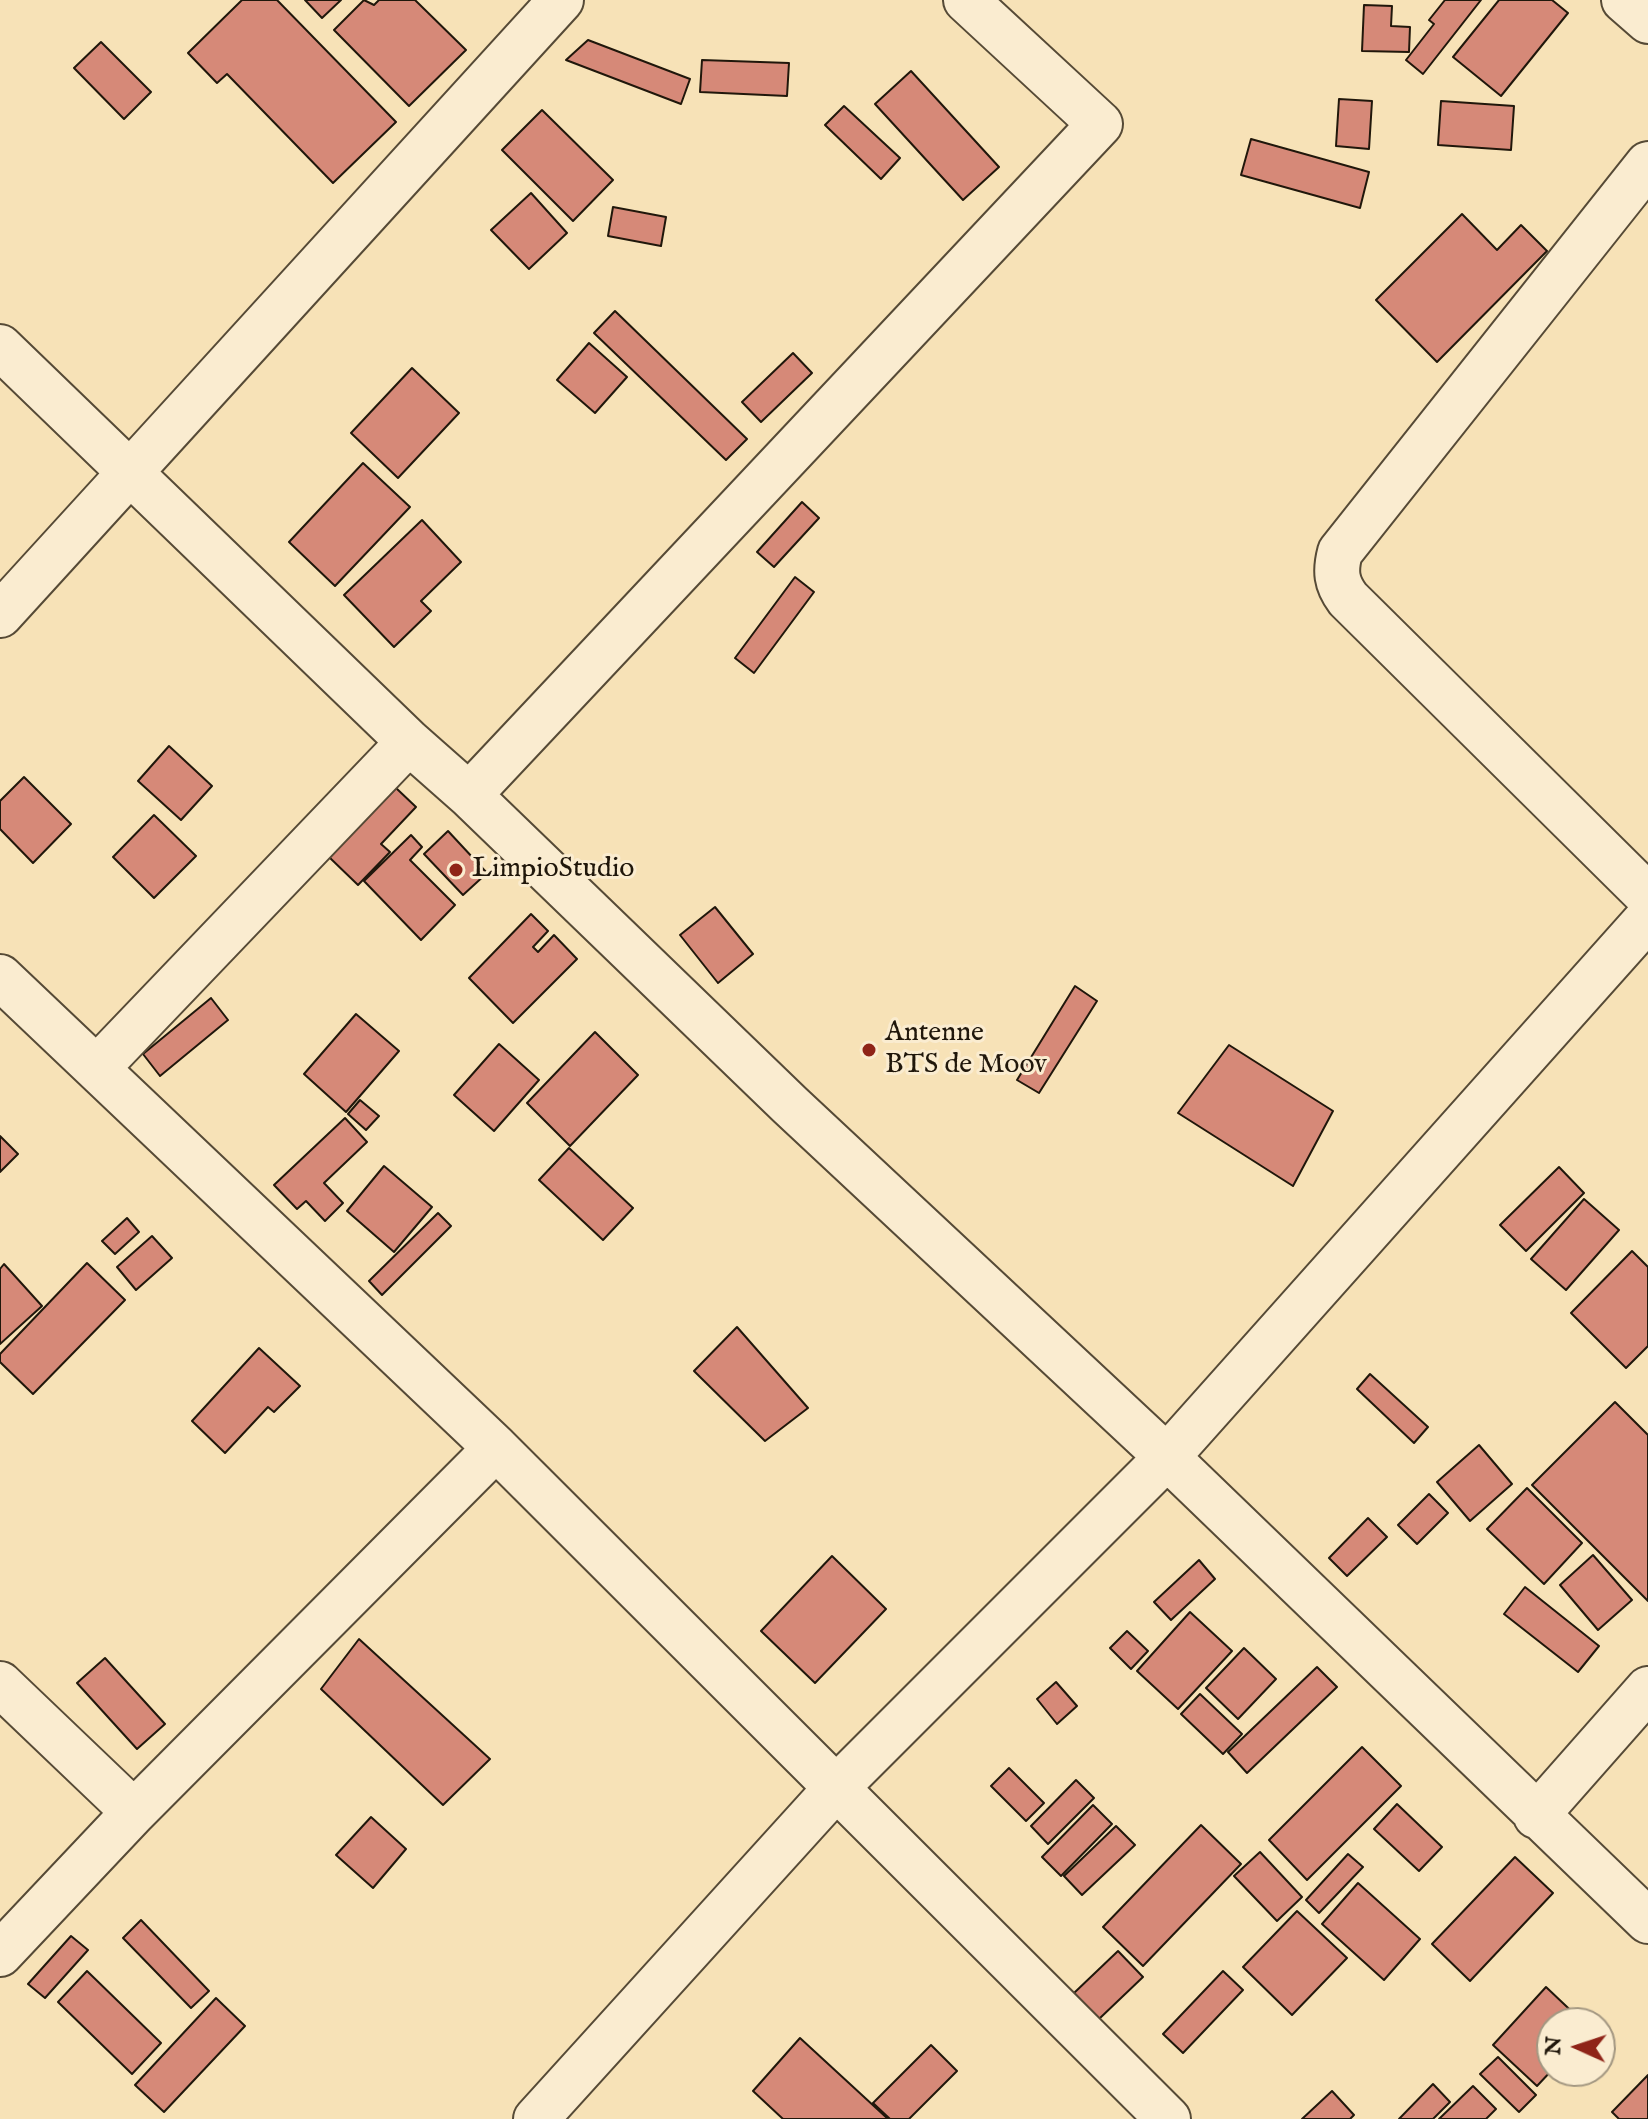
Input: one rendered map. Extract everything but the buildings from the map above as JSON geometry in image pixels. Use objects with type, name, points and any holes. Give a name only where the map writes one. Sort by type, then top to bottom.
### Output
[{"type":"street","points":[[0,615],[561,0]]},
{"type":"street","points":[[469,795],[1100,124],[966,0]]},
{"type":"street","points":[[1624,0],[1648,21]]},
{"type":"street","points":[[1648,164],[1340,552],[1336,568],[1339,586],[1348,599],[1648,896]]},
{"type":"street","points":[[0,347],[790,1105],[1167,1457],[1648,1921]]},
{"type":"street","points":[[97,1068],[409,742]]},
{"type":"street","points":[[536,2119],[838,1786],[1167,1457],[1648,918]]},
{"type":"street","points":[[0,977],[496,1448],[838,1786],[1168,2119]]},
{"type":"street","points":[[0,1954],[134,1812],[496,1448]]},
{"type":"street","points":[[0,1684],[134,1812]]},
{"type":"street","points":[[1536,1816],[1648,1689]]},
{"type":"place","name":"LimpioStudio","points":[[456,870]]},
{"type":"place","name":"Antenne BTS de Moov","points":[[869,1050]]}]
